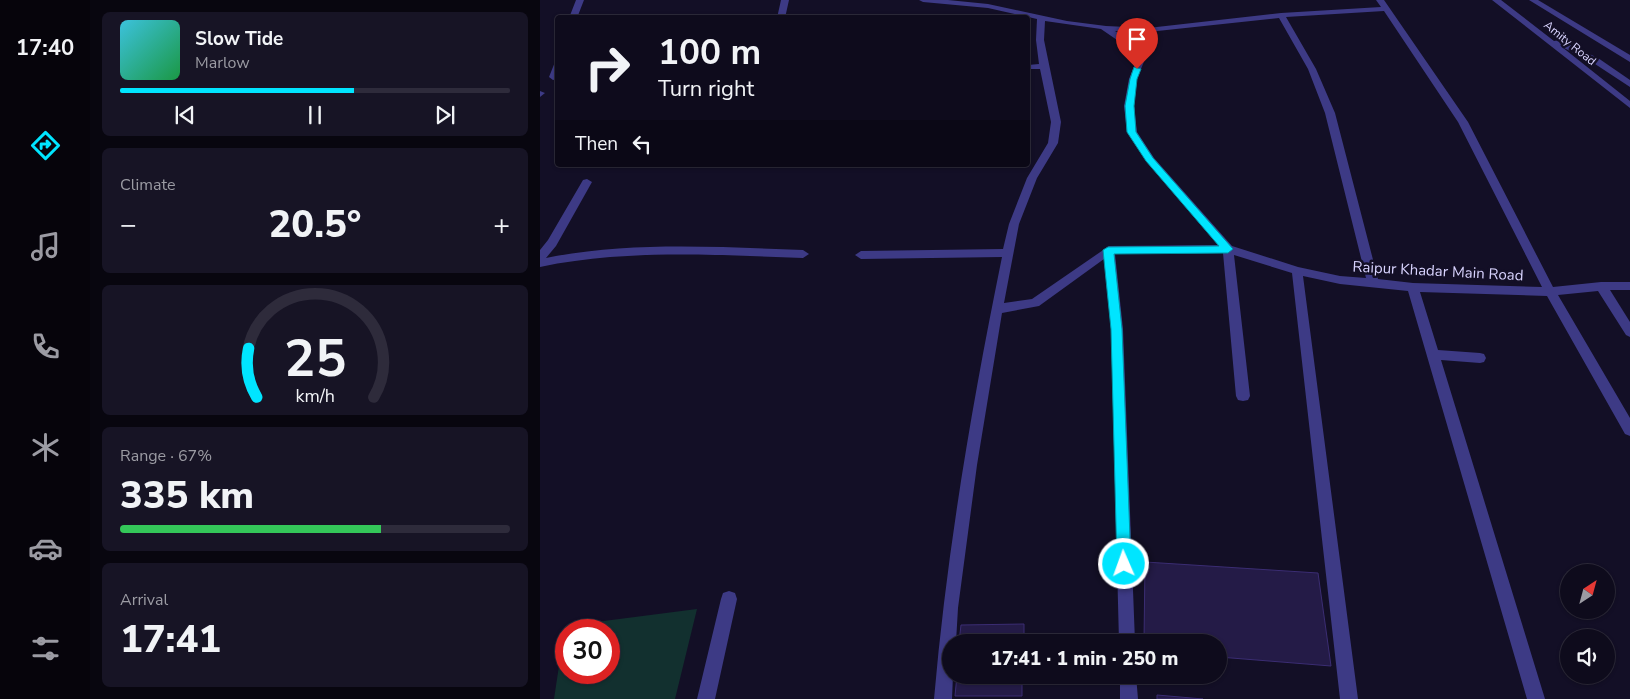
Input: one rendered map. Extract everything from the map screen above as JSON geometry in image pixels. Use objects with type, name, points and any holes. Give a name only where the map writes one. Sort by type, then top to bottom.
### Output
[{"type":"street","points":[[574,15],[580,0]]},
{"type":"street","points":[[782,15],[785,0]]},
{"type":"street","points":[[923,0],[988,6],[1102,27],[1148,30],[1281,15],[1386,9]]},
{"type":"street","points":[[1380,0],[1463,122],[1550,292],[1630,430]]},
{"type":"street","name":"Amity Road","points":[[1496,0],[1630,105]]},
{"type":"street","name":"Amity Road","points":[[1532,0],[1630,59]]},
{"type":"street","points":[[1281,15],[1312,69],[1330,113],[1373,284]]},
{"type":"street","points":[[943,699],[952,588],[970,465],[1008,253],[1018,214],[1032,178],[1053,143],[1056,122],[1040,40],[1041,17]]},
{"type":"street","points":[[1102,27],[1140,52],[1141,59],[1134,79],[1129,106],[1132,132],[1150,160],[1228,249],[1243,396]]},
{"type":"street","points":[[1538,33],[1595,60],[1630,84]]},
{"type":"street","points":[[1588,34],[1630,68]]},
{"type":"street","points":[[1030,67],[1044,66]]},
{"type":"street","points":[[540,258],[552,243],[587,182]]},
{"type":"street","points":[[997,309],[1035,303],[1060,287],[1108,250],[1228,249]]},
{"type":"street","name":"Raipur Khadar Main Road","points":[[1228,249],[1297,271],[1340,280],[1373,284],[1550,292],[1601,286],[1630,286]]},
{"type":"street","points":[[1108,250],[1117,329],[1127,634]]},
{"type":"street","points":[[540,263],[564,258],[603,254],[703,251],[803,254]]},
{"type":"street","points":[[860,255],[1008,253]]},
{"type":"street","points":[[1297,271],[1348,699]]},
{"type":"street","points":[[1601,286],[1630,332]]},
{"type":"street","points":[[1412,287],[1536,699]]},
{"type":"street","points":[[1432,354],[1480,358]]},
{"type":"street","points":[[706,699],[729,599]]},
{"type":"street","points":[[1128,684],[1129,699]]},
{"type":"green space","points":[[697,609],[675,699],[554,699],[556,684],[620,684],[619,619]]},
{"type":"building","points":[[1145,562],[1318,573],[1331,666],[1227,658],[1227,634],[1144,634]]},
{"type":"building","points":[[1024,624],[1024,634],[960,634],[961,625]]},
{"type":"building","points":[[956,684],[1022,684],[1022,696],[955,696]]},
{"type":"building","points":[[1157,695],[1203,699],[1157,699]]},
{"type":"route","points":[[1124,564],[1117,329],[1108,250],[1228,249],[1150,160],[1132,132],[1129,106],[1137,69]]}]
